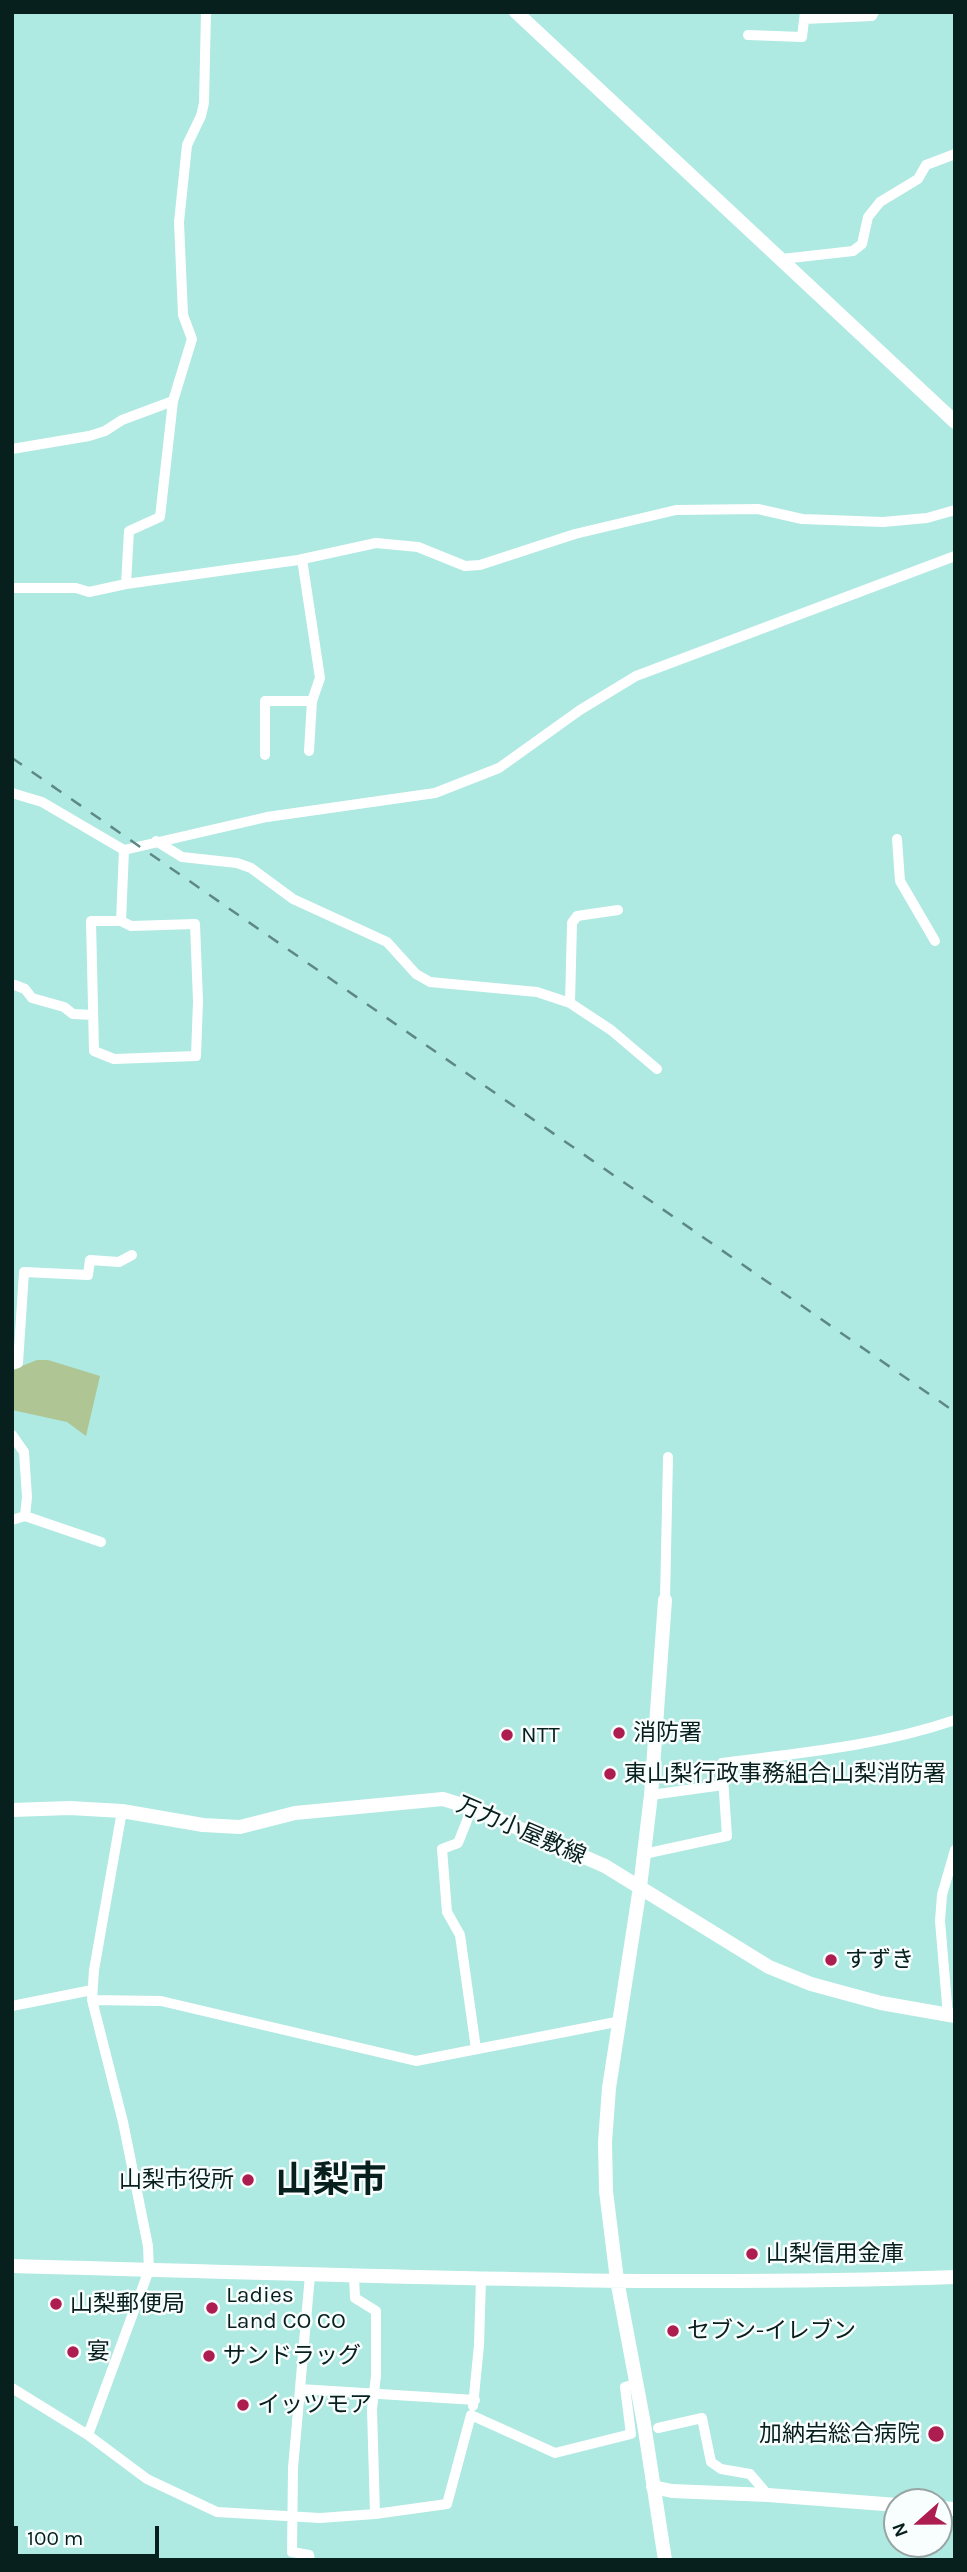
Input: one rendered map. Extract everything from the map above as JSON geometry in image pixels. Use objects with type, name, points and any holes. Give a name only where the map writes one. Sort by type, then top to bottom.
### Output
[{"type":"street","points":[[126,584],[129,531],[160,517],[173,401],[192,339],[183,315],[179,222],[187,145],[204,103],[206,12]]},
{"type":"street","points":[[516,12],[955,422]]},
{"type":"street","points":[[748,35],[802,37],[805,16],[872,16],[874,12]]},
{"type":"street","points":[[782,259],[853,251],[862,244],[868,216],[880,201],[918,179],[926,165],[955,154]]},
{"type":"street","points":[[12,449],[106,431],[122,421],[173,401]]},
{"type":"street","points":[[12,587],[76,588],[89,592],[126,584],[302,559],[376,543],[418,547],[465,566],[480,565],[575,534],[676,510],[758,509],[802,519],[883,522],[927,518],[955,510]]},
{"type":"street","points":[[12,793],[42,802],[124,850],[267,817],[435,793],[499,768],[580,710],[636,676],[955,556]]},
{"type":"street","points":[[302,559],[320,678],[312,701],[309,751]]},
{"type":"street","points":[[265,755],[265,701],[312,701]]},
{"type":"street","points":[[897,839],[900,881],[934,941]]},
{"type":"street","points":[[156,841],[182,857],[237,863],[251,869],[293,899],[387,942],[416,974],[430,982],[537,992],[570,1003],[611,1030],[657,1069]]},
{"type":"street","points":[[121,920],[124,850]]},
{"type":"street","points":[[570,1003],[572,923],[577,916],[618,910]]},
{"type":"street","points":[[121,920],[131,926],[195,924],[198,1001],[196,1056],[114,1059],[94,1051],[93,1015],[91,921],[121,920]]},
{"type":"street","points":[[15,985],[25,989],[32,998],[64,1007],[73,1014],[93,1015]]},
{"type":"street","points":[[12,1365],[18,1363],[24,1272],[88,1275],[90,1260],[119,1262],[132,1255]]},
{"type":"street","points":[[12,1435],[24,1452],[27,1497],[25,1516]]},
{"type":"street","points":[[665,2560],[617,2280],[606,2191],[605,2142],[610,2088],[651,1795],[665,1600],[668,1457]]},
{"type":"street","points":[[12,1520],[25,1516],[102,1542]]},
{"type":"street","points":[[644,1854],[727,1836],[722,1763],[869,1743],[915,1734],[955,1720]]},
{"type":"street","points":[[651,1795],[723,1784]]},
{"type":"street","name":"万力小屋敷線","points":[[12,1810],[70,1808],[122,1811],[203,1825],[240,1827],[295,1814],[443,1799],[472,1808],[605,1866],[769,1967],[811,1984],[881,2003],[951,2016]]},
{"type":"street","points":[[472,1808],[458,1843],[442,1849],[447,1912],[460,1935],[476,2049]]},
{"type":"street","points":[[88,2435],[149,2270],[148,2246],[126,2135],[92,1995],[122,1811]]},
{"type":"street","points":[[951,2016],[940,1920],[942,1895],[955,1850]]},
{"type":"street","points":[[12,2006],[92,1995],[161,2001],[415,2061],[621,2021]]},
{"type":"street","points":[[12,2266],[310,2275],[617,2280],[806,2282],[955,2277]]},
{"type":"street","points":[[310,2275],[293,2468],[292,2552],[309,2555],[310,2560]]},
{"type":"street","points":[[354,2276],[355,2298],[376,2311],[372,2457],[375,2514]]},
{"type":"street","points":[[12,2388],[88,2435],[147,2479],[217,2512],[320,2518],[447,2504],[475,2400],[480,2345],[481,2278]]},
{"type":"street","points":[[471,2415],[555,2453],[631,2434],[625,2387],[635,2384]]},
{"type":"street","points":[[300,2389],[475,2400]]},
{"type":"street","points":[[658,2428],[702,2418],[712,2462],[721,2469],[750,2474],[768,2495]]},
{"type":"street","points":[[653,2490],[883,2504]]},
{"type":"green space","points":[[37,1360],[48,1360],[100,1376],[86,1436],[67,1422],[12,1410],[12,1370]]},
{"type":"railway","points":[[12,758],[955,1412]]},
{"type":"place","name":"消防署","points":[[619,1733]]},
{"type":"place","name":"NTT","points":[[507,1735]]},
{"type":"place","name":"東山梨行政事務組合山梨消防署","points":[[610,1774]]},
{"type":"place","name":"すずき","points":[[831,1960]]},
{"type":"place","name":"山梨市役所","points":[[248,2180]]},
{"type":"place","name":"山梨信用金庫","points":[[752,2254]]},
{"type":"place","name":"山梨郵便局","points":[[56,2304]]},
{"type":"place","name":"Ladies Land CO CO","points":[[212,2308]]},
{"type":"place","name":"セブン-イレブン","points":[[673,2331]]},
{"type":"place","name":"宴","points":[[73,2352]]},
{"type":"place","name":"サンドラッグ","points":[[209,2356]]},
{"type":"place","name":"イッツモア","points":[[243,2405]]},
{"type":"place","name":"加納岩総合病院","points":[[936,2434]]},
{"type":"district","name":"山梨市","points":[[331,2181]]}]
